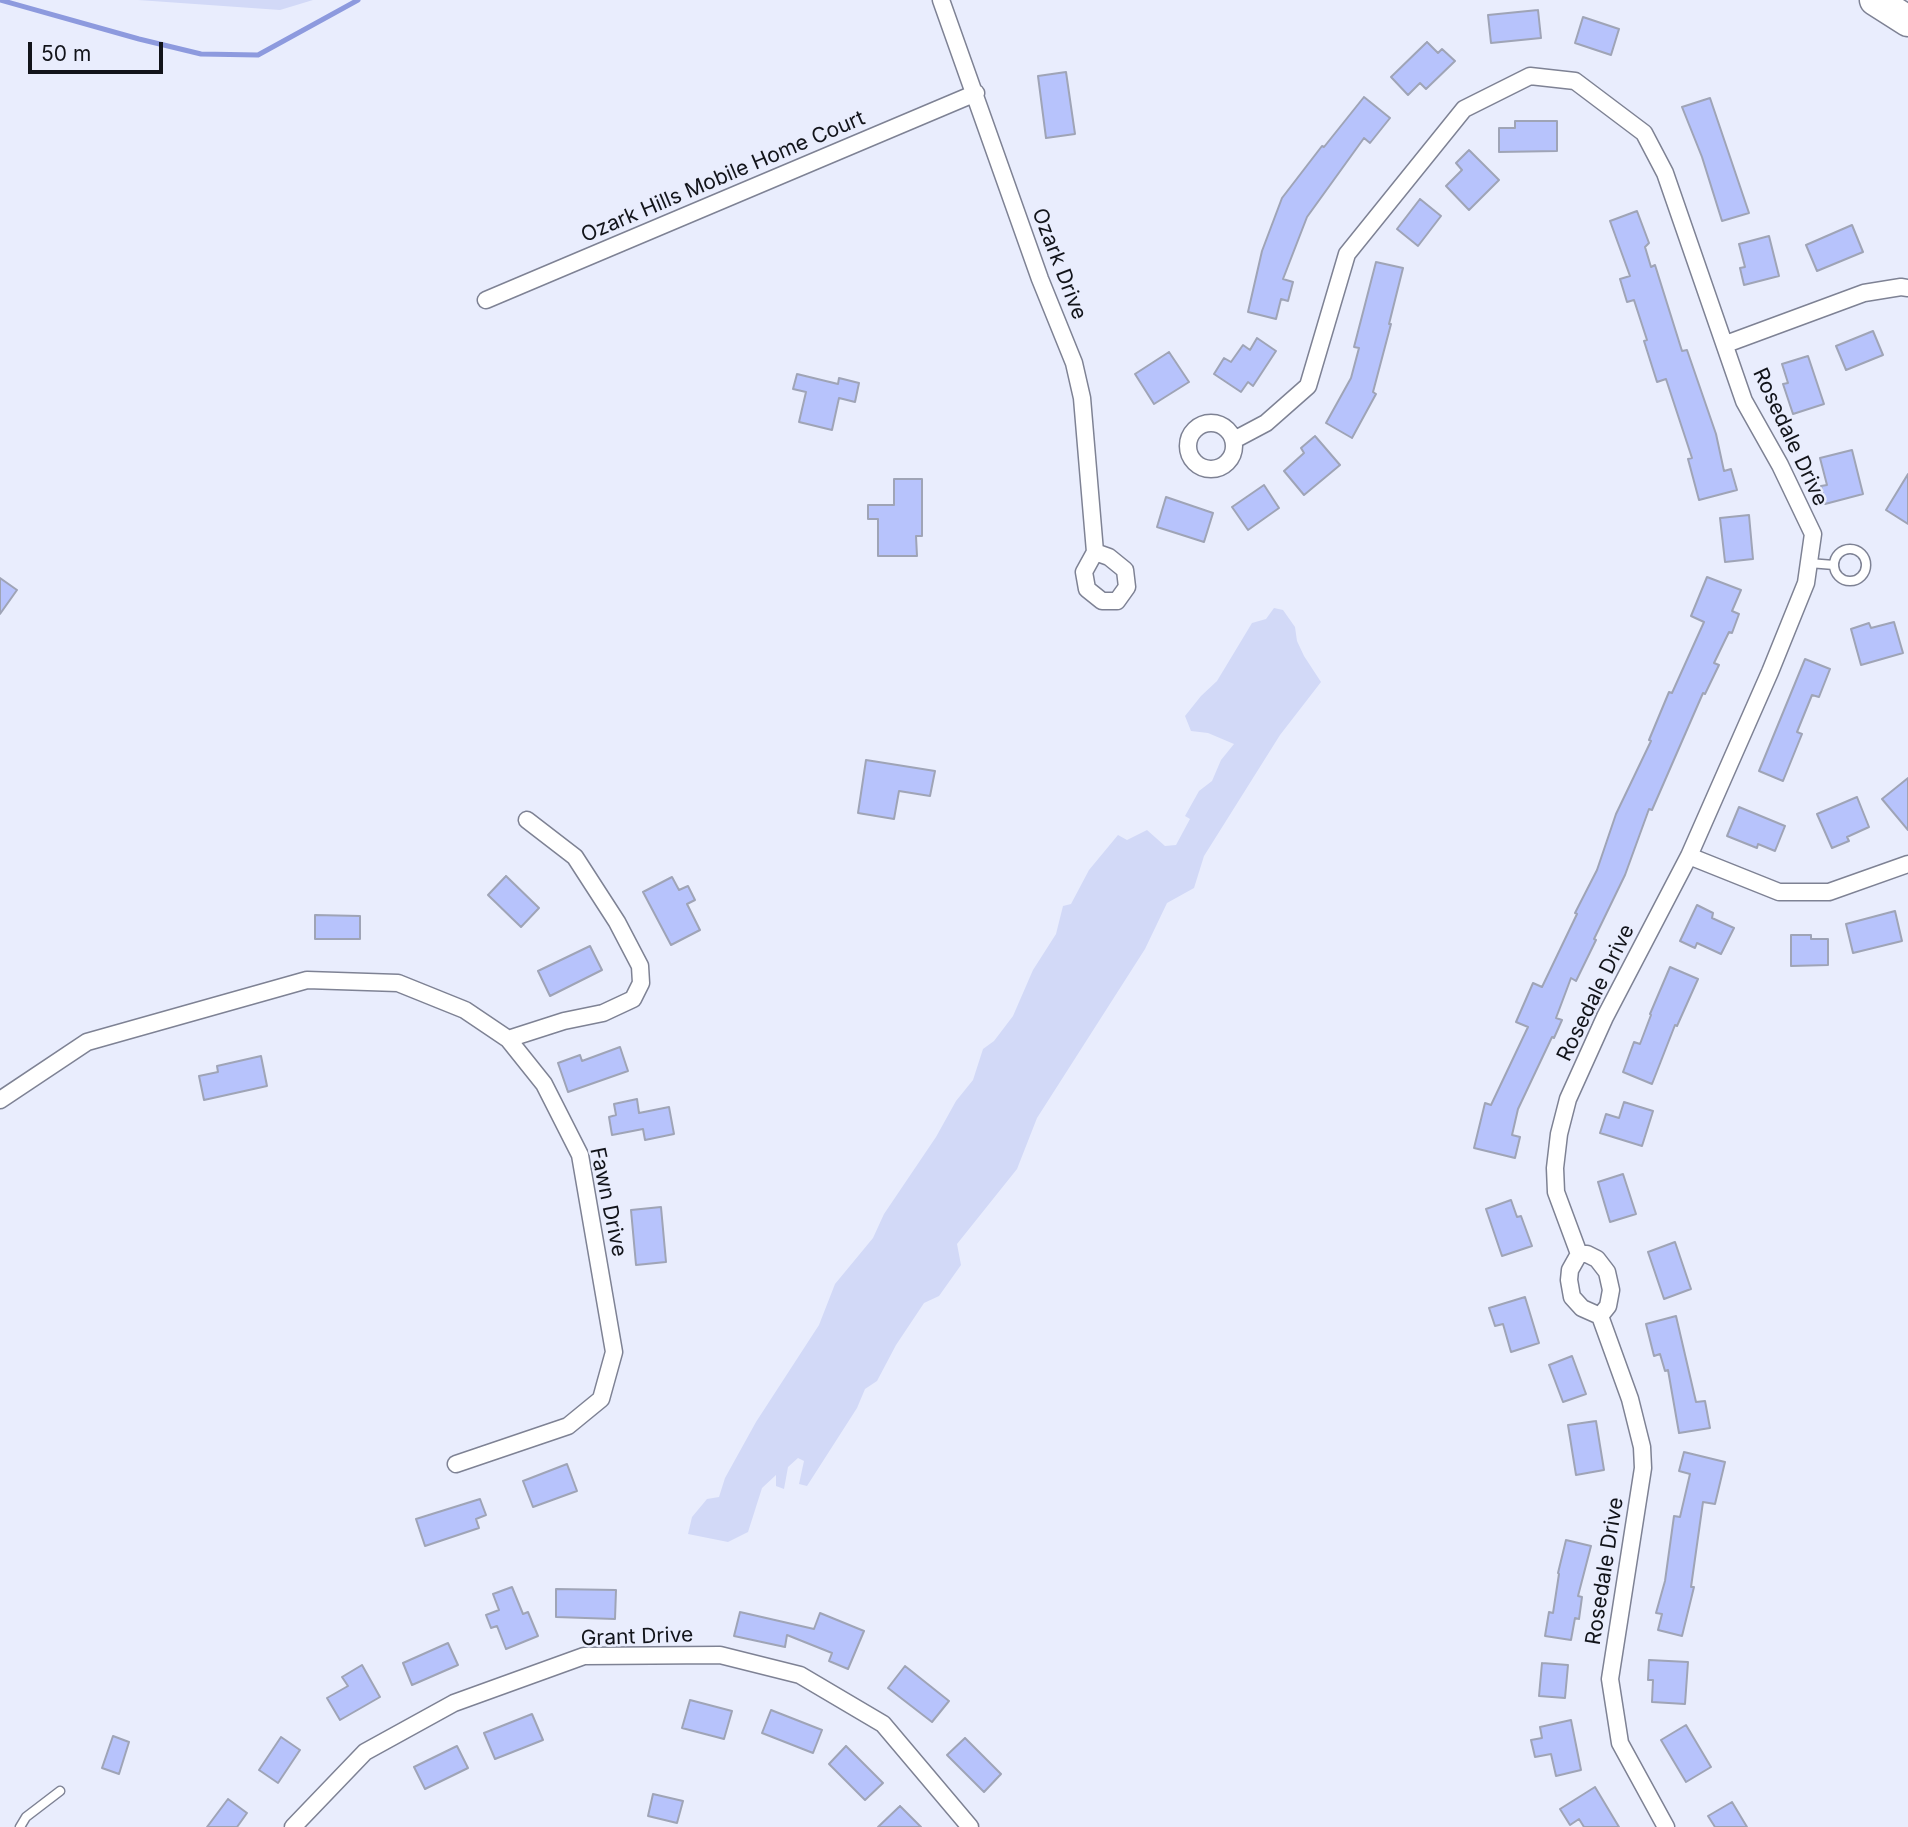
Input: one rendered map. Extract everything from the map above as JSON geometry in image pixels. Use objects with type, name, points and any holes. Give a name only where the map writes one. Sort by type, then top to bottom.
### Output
[{"type":"highway","points":[[1875,0],[1908,21]]},
{"type":"street","name":"Ozark Drive","points":[[941,0],[1040,279],[1074,363],[1082,398],[1095,552]]},
{"type":"street","name":"Rosedale Drive","points":[[1234,440],[1266,423],[1308,386],[1347,254],[1464,109],[1530,76],[1576,81],[1644,133],[1665,173],[1744,401],[1780,465],[1813,534],[1806,583],[1770,672],[1689,856],[1605,1017],[1568,1099],[1559,1134],[1555,1168],[1556,1192],[1579,1254]]},
{"type":"street","name":"Ozark Hills Mobile Home Court","points":[[486,300],[976,93]]},
{"type":"street","points":[[1726,344],[1864,293],[1901,286],[1908,288]]},
{"type":"street","points":[[508,1039],[564,1021],[603,1013],[633,999],[641,983],[640,966],[617,922],[575,857],[527,821]]},
{"type":"street","points":[[1689,856],[1779,892],[1829,892],[1908,864]]},
{"type":"street","name":"Fawn Drive","points":[[0,1100],[87,1042],[307,980],[398,983],[465,1010],[508,1039],[544,1084],[580,1155],[614,1352],[601,1399],[568,1426],[456,1464]]},
{"type":"street","points":[[1579,1254],[1587,1254],[1597,1259],[1607,1272],[1611,1290],[1608,1306],[1600,1316],[1583,1308],[1572,1297],[1569,1280],[1574,1261],[1579,1254]]},
{"type":"street","name":"Rosedale Drive","points":[[1600,1316],[1630,1399],[1642,1447],[1643,1468],[1610,1679],[1620,1743],[1666,1827]]},
{"type":"street","name":"Grant Drive","points":[[293,1827],[365,1752],[454,1703],[584,1656],[706,1655],[720,1655],[800,1675],[883,1724],[970,1827]]},
{"type":"lane","points":[[1851,549],[1864,556],[1866,566],[1861,576],[1852,581],[1842,578],[1834,565],[1838,555],[1851,549]]},
{"type":"lane","points":[[1809,564],[1834,565]]},
{"type":"lane","points":[[20,1827],[26,1817],[60,1791]]},
{"type":"shaded area","points":[[138,0],[313,0],[280,10]]},
{"type":"shaded area","points":[[1274,608],[1283,610],[1295,627],[1297,641],[1304,656],[1321,682],[1280,735],[1204,856],[1194,888],[1167,903],[1145,949],[1037,1118],[1017,1169],[957,1244],[961,1265],[939,1296],[924,1303],[896,1345],[877,1381],[865,1389],[857,1408],[807,1486],[799,1484],[804,1461],[798,1458],[788,1467],[784,1489],[776,1486],[776,1475],[762,1488],[748,1532],[728,1542],[688,1534],[692,1517],[707,1499],[719,1497],[725,1478],[756,1422],[819,1325],[835,1284],[873,1238],[884,1214],[936,1137],[956,1101],[973,1080],[983,1049],[994,1041],[1013,1016],[1033,970],[1056,934],[1063,906],[1071,904],[1089,870],[1118,835],[1127,840],[1147,830],[1165,846],[1176,845],[1190,819],[1185,816],[1199,791],[1212,781],[1221,760],[1234,744],[1208,733],[1191,731],[1185,716],[1217,681],[1252,623],[1266,619]]},
{"type":"building","points":[[1538,10],[1541,38],[1491,43],[1488,15]]},
{"type":"building","points":[[1583,17],[1619,29],[1611,55],[1575,43]]},
{"type":"building","points":[[1427,42],[1438,53],[1442,49],[1455,61],[1426,89],[1420,83],[1408,95],[1391,77]]},
{"type":"building","points":[[1066,72],[1075,134],[1046,138],[1038,76]]},
{"type":"building","points":[[1364,97],[1390,118],[1370,143],[1364,138],[1307,217],[1283,279],[1293,282],[1288,301],[1281,299],[1276,319],[1248,312],[1262,251],[1282,198]]},
{"type":"building","points":[[1710,98],[1749,213],[1722,221],[1702,157],[1682,107]]},
{"type":"building","points":[[1515,121],[1557,121],[1557,151],[1499,152],[1499,128],[1515,128]]},
{"type":"building","points":[[1469,150],[1499,180],[1469,210],[1446,186],[1462,170],[1456,163]]},
{"type":"building","points":[[1420,199],[1441,216],[1418,246],[1397,229]]},
{"type":"building","points":[[1637,211],[1649,243],[1645,247],[1651,267],[1655,265],[1682,351],[1687,350],[1716,434],[1724,471],[1731,469],[1737,490],[1699,500],[1688,459],[1692,458],[1666,379],[1657,382],[1634,300],[1627,302],[1620,279],[1630,276],[1610,221]]},
{"type":"building","points":[[1852,225],[1863,252],[1817,271],[1806,245]]},
{"type":"building","points":[[1769,236],[1779,276],[1744,285],[1740,268],[1745,267],[1739,244]]},
{"type":"building","points":[[1376,262],[1403,268],[1373,392],[1376,394],[1352,438],[1326,423],[1351,378],[1359,348],[1354,347]]},
{"type":"building","points":[[1873,331],[1883,355],[1846,370],[1836,346]]},
{"type":"building","points":[[1257,338],[1276,351],[1253,386],[1248,382],[1241,392],[1214,374],[1224,358],[1231,362],[1243,345],[1250,350]]},
{"type":"building","points":[[1169,352],[1189,382],[1154,404],[1135,374]]},
{"type":"building","points":[[1808,356],[1824,404],[1793,414],[1783,384],[1788,383],[1782,364]]},
{"type":"building","points":[[797,374],[838,384],[839,378],[859,383],[855,402],[839,398],[832,430],[799,422],[806,392],[793,389]]},
{"type":"building","points":[[1315,436],[1340,465],[1304,495],[1284,471],[1304,453],[1301,448]]},
{"type":"building","points":[[1852,450],[1863,494],[1825,504],[1821,486],[1827,485],[1820,458]]},
{"type":"building","points":[[1908,474],[1908,524],[1886,510]]},
{"type":"building","points":[[894,479],[922,479],[922,536],[916,536],[917,556],[878,556],[878,519],[868,519],[868,505],[894,505]]},
{"type":"building","points":[[1264,485],[1279,508],[1248,530],[1232,507]]},
{"type":"building","points":[[1166,497],[1213,513],[1204,542],[1157,527]]},
{"type":"building","points":[[1749,515],[1753,559],[1725,562],[1720,518]]},
{"type":"building","points":[[1707,577],[1741,590],[1732,611],[1739,614],[1732,633],[1729,632],[1714,663],[1719,665],[1705,694],[1703,693],[1652,810],[1649,809],[1625,875],[1594,939],[1596,940],[1576,981],[1571,978],[1556,1018],[1562,1020],[1518,1109],[1512,1135],[1520,1137],[1515,1158],[1474,1148],[1485,1103],[1491,1105],[1528,1027],[1516,1022],[1533,983],[1542,987],[1577,914],[1575,913],[1597,870],[1616,814],[1651,741],[1649,740],[1669,692],[1672,693],[1704,622],[1691,616]]},
{"type":"building","points":[[0,578],[17,590],[0,614]]},
{"type":"building","points":[[1894,622],[1903,653],[1861,665],[1851,629],[1869,623],[1871,628]]},
{"type":"building","points":[[1805,659],[1830,669],[1819,697],[1812,695],[1797,732],[1802,734],[1783,781],[1759,771]]},
{"type":"building","points":[[866,760],[935,771],[930,796],[899,791],[894,819],[858,813]]},
{"type":"building","points":[[1908,778],[1908,830],[1882,799]]},
{"type":"building","points":[[1857,797],[1869,827],[1847,837],[1849,841],[1832,848],[1817,814]]},
{"type":"building","points":[[1739,807],[1785,826],[1775,851],[1758,844],[1757,848],[1727,836]]},
{"type":"building","points":[[506,876],[539,908],[521,927],[488,895]]},
{"type":"building","points":[[672,877],[679,890],[688,886],[695,900],[687,904],[700,930],[671,945],[643,892]]},
{"type":"building","points":[[1697,905],[1713,913],[1712,918],[1734,928],[1721,954],[1697,943],[1695,948],[1680,941]]},
{"type":"building","points":[[1895,911],[1902,941],[1853,953],[1846,924]]},
{"type":"building","points":[[315,915],[360,916],[360,939],[315,939]]},
{"type":"building","points":[[1791,935],[1811,935],[1811,939],[1828,939],[1828,965],[1791,966]]},
{"type":"building","points":[[590,946],[602,970],[550,996],[538,971]]},
{"type":"building","points":[[1670,967],[1698,979],[1677,1026],[1675,1025],[1652,1084],[1623,1072],[1634,1042],[1640,1044]]},
{"type":"building","points":[[620,1047],[628,1071],[568,1092],[558,1063],[580,1055],[582,1061]]},
{"type":"building","points":[[261,1056],[267,1086],[204,1100],[199,1076],[218,1072],[217,1066]]},
{"type":"building","points":[[637,1099],[639,1113],[669,1107],[674,1134],[645,1140],[643,1129],[612,1135],[609,1117],[616,1115],[614,1104]]},
{"type":"building","points":[[1624,1102],[1653,1111],[1642,1146],[1600,1133],[1606,1114],[1619,1118]]},
{"type":"building","points":[[1623,1174],[1636,1214],[1610,1222],[1598,1182]]},
{"type":"building","points":[[1511,1200],[1517,1217],[1521,1216],[1532,1246],[1502,1256],[1486,1209]]},
{"type":"building","points":[[661,1207],[666,1262],[636,1265],[631,1210]]},
{"type":"building","points":[[1675,1242],[1691,1289],[1664,1299],[1648,1252]]},
{"type":"building","points":[[1525,1297],[1539,1343],[1511,1352],[1503,1324],[1495,1326],[1489,1308]]},
{"type":"building","points":[[1676,1316],[1696,1402],[1705,1401],[1710,1428],[1679,1433],[1668,1370],[1665,1371],[1660,1354],[1654,1356],[1646,1324]]},
{"type":"building","points":[[1572,1356],[1586,1394],[1563,1402],[1549,1365]]},
{"type":"building","points":[[1596,1421],[1604,1470],[1576,1475],[1568,1425]]},
{"type":"building","points":[[1684,1452],[1725,1462],[1715,1504],[1703,1502],[1691,1587],[1694,1587],[1682,1636],[1658,1630],[1662,1614],[1656,1613],[1665,1581],[1674,1516],[1680,1517],[1690,1474],[1679,1471]]},
{"type":"building","points":[[567,1464],[577,1491],[533,1507],[523,1481]]},
{"type":"building","points":[[480,1499],[486,1515],[476,1519],[479,1528],[425,1546],[416,1519]]},
{"type":"building","points":[[1566,1540],[1591,1546],[1578,1596],[1582,1597],[1579,1619],[1575,1618],[1571,1640],[1545,1636],[1549,1612],[1553,1613]]},
{"type":"building","points":[[512,1587],[523,1614],[528,1612],[538,1636],[506,1649],[497,1626],[491,1628],[486,1615],[499,1610],[493,1594]]},
{"type":"building","points":[[556,1589],[616,1590],[615,1619],[556,1617]]},
{"type":"building","points":[[740,1612],[814,1629],[820,1613],[864,1631],[848,1669],[829,1661],[832,1653],[787,1635],[785,1647],[734,1636]]},
{"type":"building","points":[[448,1643],[458,1665],[412,1685],[403,1663]]},
{"type":"building","points":[[1649,1660],[1688,1662],[1685,1704],[1652,1702],[1653,1680],[1648,1680]]},
{"type":"building","points":[[1542,1663],[1568,1665],[1565,1698],[1539,1696]]},
{"type":"building","points":[[362,1665],[380,1697],[340,1720],[327,1698],[348,1686],[342,1677]]},
{"type":"building","points":[[905,1666],[949,1701],[932,1722],[888,1688]]},
{"type":"building","points":[[690,1700],[732,1711],[724,1739],[682,1728]]},
{"type":"building","points":[[771,1710],[822,1730],[813,1753],[762,1733]]},
{"type":"building","points":[[532,1714],[543,1740],[495,1759],[484,1733]]},
{"type":"building","points":[[1571,1720],[1581,1770],[1556,1776],[1551,1754],[1535,1757],[1531,1740],[1542,1738],[1540,1727]]},
{"type":"building","points":[[1686,1725],[1711,1767],[1686,1782],[1661,1740]]},
{"type":"building","points":[[113,1736],[129,1742],[119,1774],[102,1768]]},
{"type":"building","points":[[281,1737],[300,1750],[278,1783],[259,1770]]},
{"type":"building","points":[[965,1738],[1001,1774],[984,1792],[947,1755]]},
{"type":"building","points":[[457,1746],[468,1768],[425,1789],[414,1767]]},
{"type":"building","points":[[846,1746],[883,1783],[865,1800],[829,1764]]},
{"type":"building","points":[[1595,1787],[1619,1827],[1584,1827],[1579,1819],[1570,1825],[1560,1809]]},
{"type":"building","points":[[653,1794],[683,1801],[677,1823],[648,1816]]},
{"type":"building","points":[[228,1799],[247,1813],[237,1827],[207,1827]]},
{"type":"building","points":[[1732,1802],[1747,1827],[1715,1827],[1708,1816]]},
{"type":"building","points":[[900,1806],[921,1827],[878,1827]]},
{"type":"waterway","points":[[0,0],[201,54],[258,55],[358,0]]}]
